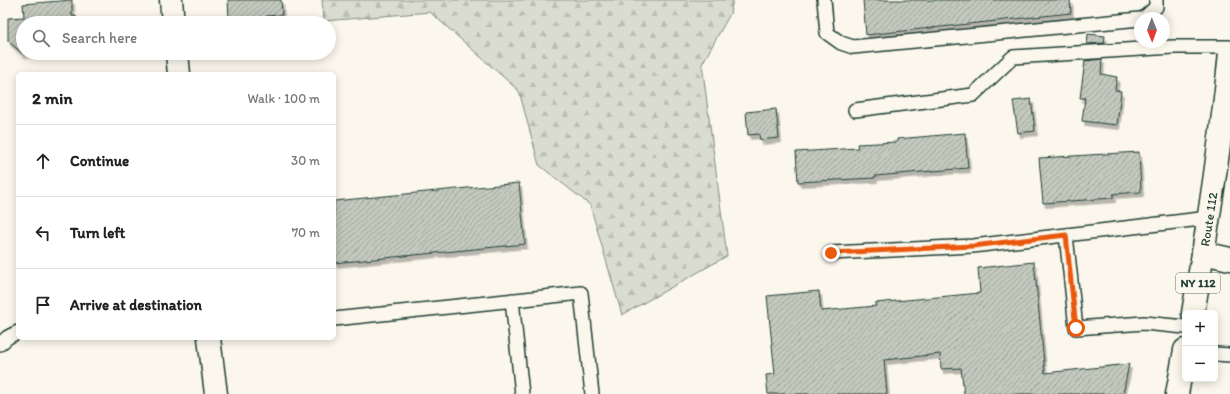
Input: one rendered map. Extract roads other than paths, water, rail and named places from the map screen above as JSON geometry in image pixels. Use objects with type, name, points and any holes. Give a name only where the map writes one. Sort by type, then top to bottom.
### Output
[{"type":"main road","points":[[171,0],[172,16]]},
{"type":"main road","name":"Route 112","points":[[1193,310],[1209,218],[1223,120],[1230,53]]},
{"type":"main road","points":[[178,60],[179,72]]},
{"type":"main road","points":[[1203,253],[1230,259]]},
{"type":"main road","points":[[209,340],[216,394]]},
{"type":"main road","points":[[1177,394],[1182,367]]},
{"type":"lane","points":[[824,0],[828,33],[841,43],[853,47],[1134,20]]},
{"type":"lane","points":[[1151,12],[1156,7],[1156,0]]},
{"type":"lane","points":[[855,110],[973,95],[1013,57],[1173,47],[1230,47]]},
{"type":"lane","points":[[831,253],[973,246],[1209,218]]},
{"type":"lane","points":[[1066,235],[1076,328],[1144,323],[1182,327]]},
{"type":"lane","points":[[336,319],[581,293],[592,394]]},
{"type":"lane","points":[[512,300],[522,394]]},
{"type":"lane","points":[[0,344],[8,337],[16,333]]},
{"type":"lane","points":[[1218,354],[1230,355]]}]
